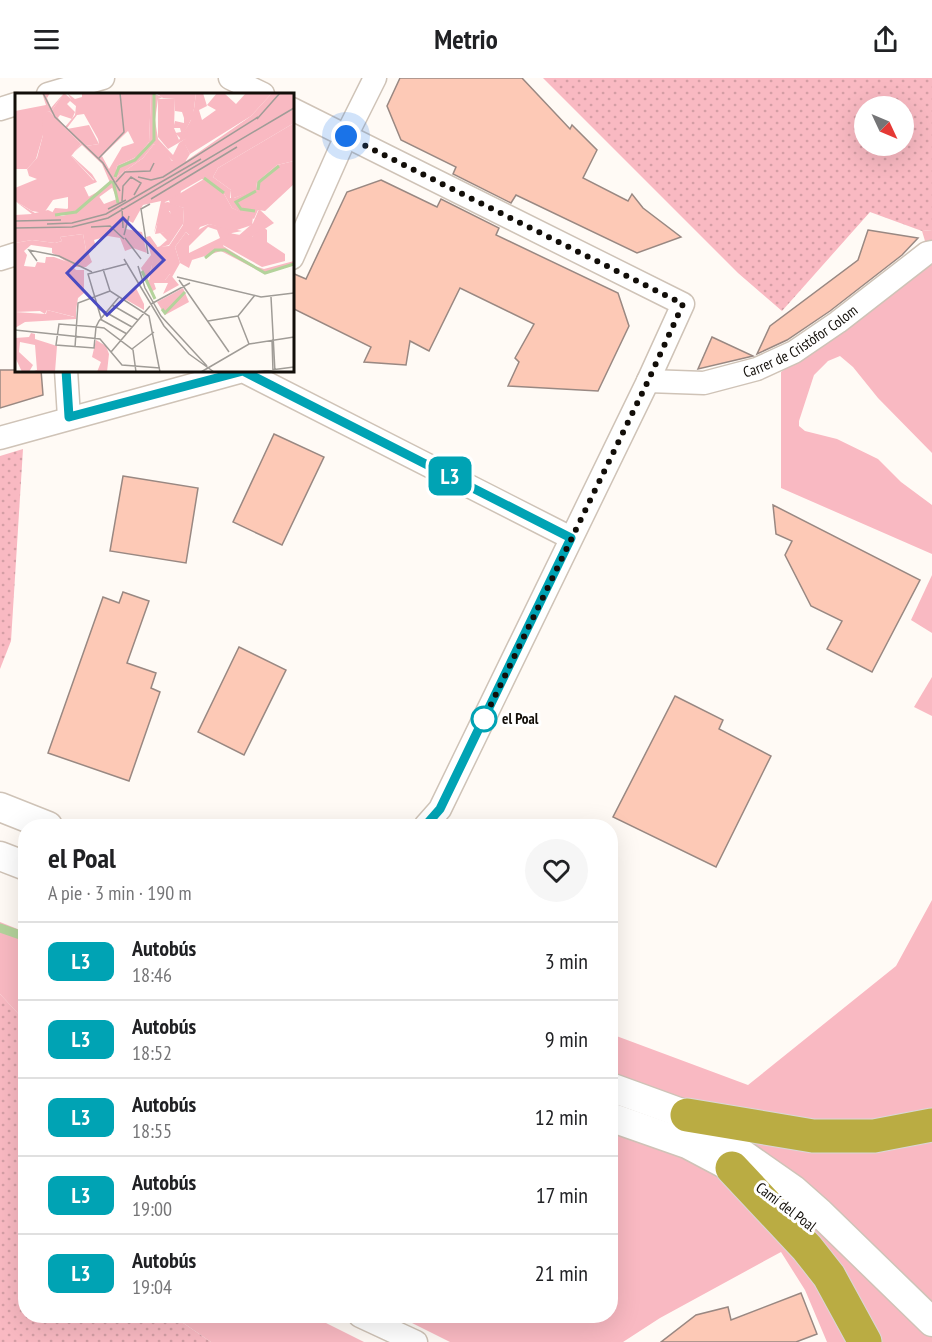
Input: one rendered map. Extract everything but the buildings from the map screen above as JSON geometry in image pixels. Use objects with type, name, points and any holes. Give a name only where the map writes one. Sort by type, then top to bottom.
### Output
[{"type":"highway","points":[[687,1115],[813,1136],[874,1136],[932,1125]]},
{"type":"highway","points":[[732,1167],[807,1248],[829,1276],[865,1342]]},
{"type":"street","points":[[40,78],[42,93]]},
{"type":"street","points":[[51,93],[103,78]]},
{"type":"street","points":[[230,78],[261,93]]},
{"type":"street","points":[[294,253],[346,136],[375,78]]},
{"type":"street","points":[[0,109],[15,104]]},
{"type":"street","points":[[294,110],[683,304],[440,818]]},
{"type":"street","name":"Carrer de Cristòfor Colom","points":[[648,381],[704,383],[757,369],[794,352],[838,322],[927,253],[932,252]]},
{"type":"street","points":[[0,259],[15,254]]},
{"type":"street","points":[[66,372],[69,417]]},
{"type":"street","points":[[0,438],[69,417],[239,372]]},
{"type":"street","points":[[245,372],[571,538]]},
{"type":"street","points":[[0,807],[30,819]]},
{"type":"street","points":[[0,856],[18,863]]},
{"type":"street","name":"Camí del Poal","points":[[618,1090],[687,1115],[794,1190],[932,1322]]},
{"type":"street","name":"Camí del Poal","points":[[618,1120],[687,1144],[732,1167],[771,1192],[803,1216],[932,1342]]},
{"type":"street","points":[[375,1323],[416,1342]]},
{"type":"shaded area","points":[[543,78],[932,78],[932,230],[922,231],[870,212],[782,311],[738,273]]},
{"type":"shaded area","points":[[932,230],[932,453],[878,398],[853,367],[840,356],[828,361],[814,375],[799,426],[805,431],[837,439],[878,459],[901,482],[932,505],[932,554],[781,488],[781,372],[931,261],[922,231]]},
{"type":"shaded area","points":[[23,449],[11,641],[0,669],[0,456]]},
{"type":"shaded area","points":[[932,575],[932,633],[911,620]]},
{"type":"shaded area","points":[[932,677],[932,716],[914,707]]},
{"type":"shaded area","points":[[932,900],[932,1342],[827,1342],[805,1290],[781,1252],[660,1318],[623,1342],[450,1342],[412,1323],[618,1323],[618,1037],[748,1085],[896,966]]},
{"type":"shaded area","points":[[0,922],[18,929],[18,1013],[0,994]]},
{"type":"shaded area","points":[[0,994],[18,1013],[18,1323],[183,1323],[211,1342],[0,1342]]},
{"type":"shaded area","points":[[183,1323],[326,1323],[364,1342],[211,1342]]},
{"type":"waterway","points":[[0,928],[18,934]]},
{"type":"bus line","name":"L3","points":[[66,372],[69,417],[239,372]]},
{"type":"bus line","name":"L3","points":[[245,372],[571,538],[440,809],[431,819]]},
{"type":"place","name":"el Poal","points":[[484,719]]},
{"type":"route","points":[[346,136],[683,304],[484,719]]}]
